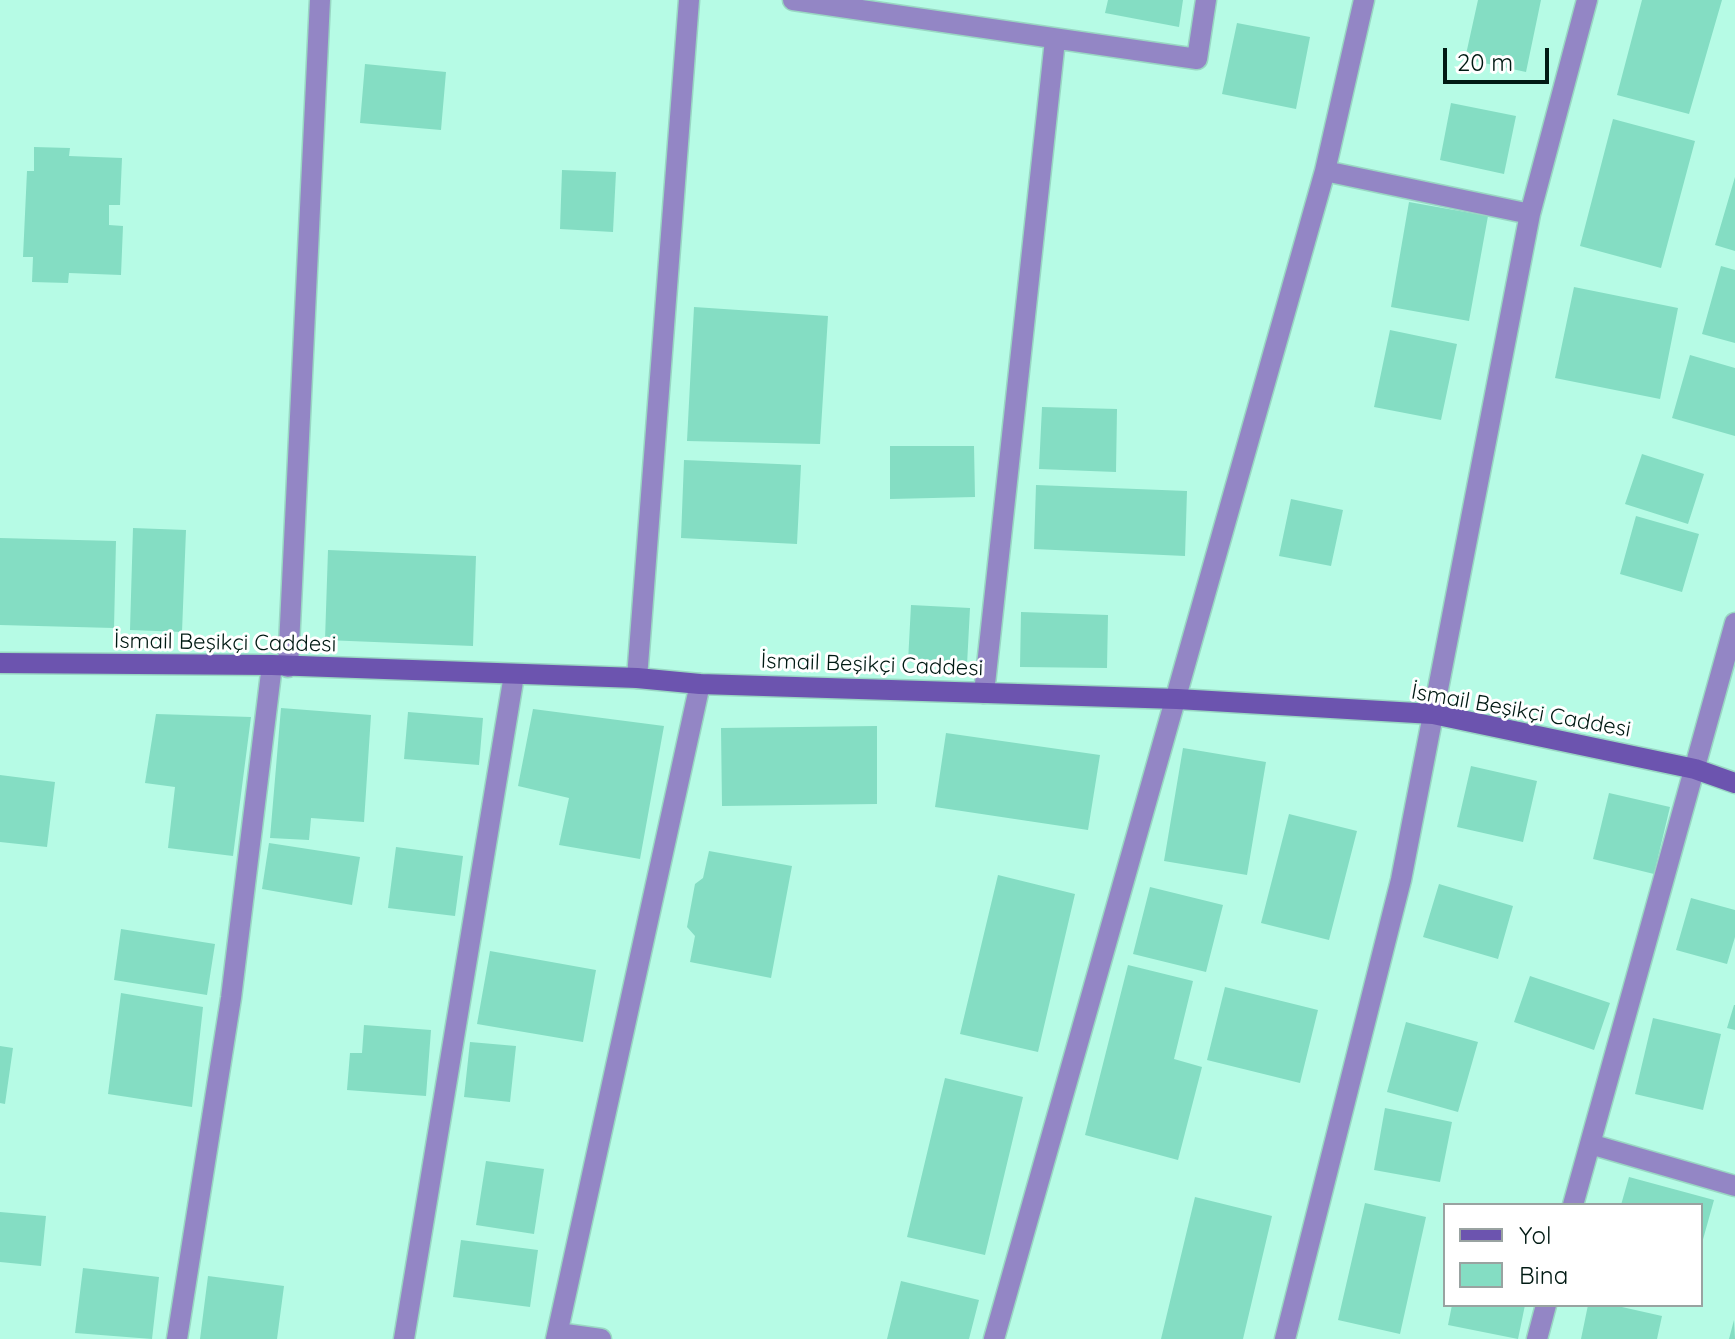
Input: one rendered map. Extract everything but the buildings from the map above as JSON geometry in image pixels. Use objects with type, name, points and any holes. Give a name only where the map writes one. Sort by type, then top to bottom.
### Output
[{"type":"street","points":[[177,1339],[280,666],[320,0]]},
{"type":"street","points":[[637,678],[689,0]]},
{"type":"street","points":[[793,0],[1197,59],[1206,0]]},
{"type":"street","points":[[994,1339],[1325,171],[1364,0]]},
{"type":"street","points":[[1285,1339],[1401,880],[1530,214],[1587,0]]},
{"type":"street","points":[[984,693],[1055,40]]},
{"type":"street","points":[[1325,171],[1530,214]]},
{"type":"street","points":[[1574,1203],[1735,623]]},
{"type":"street","name":"İsmail Beşikçi Caddesi","points":[[0,663],[280,666],[637,678],[700,684],[1177,699],[1433,714],[1695,769],[1735,783]]},
{"type":"street","points":[[404,1339],[514,675]]},
{"type":"street","points":[[601,1339],[557,1336],[700,684]]},
{"type":"street","points":[[1590,1144],[1735,1186]]},
{"type":"street","points":[[1537,1339],[1545,1307]]}]
